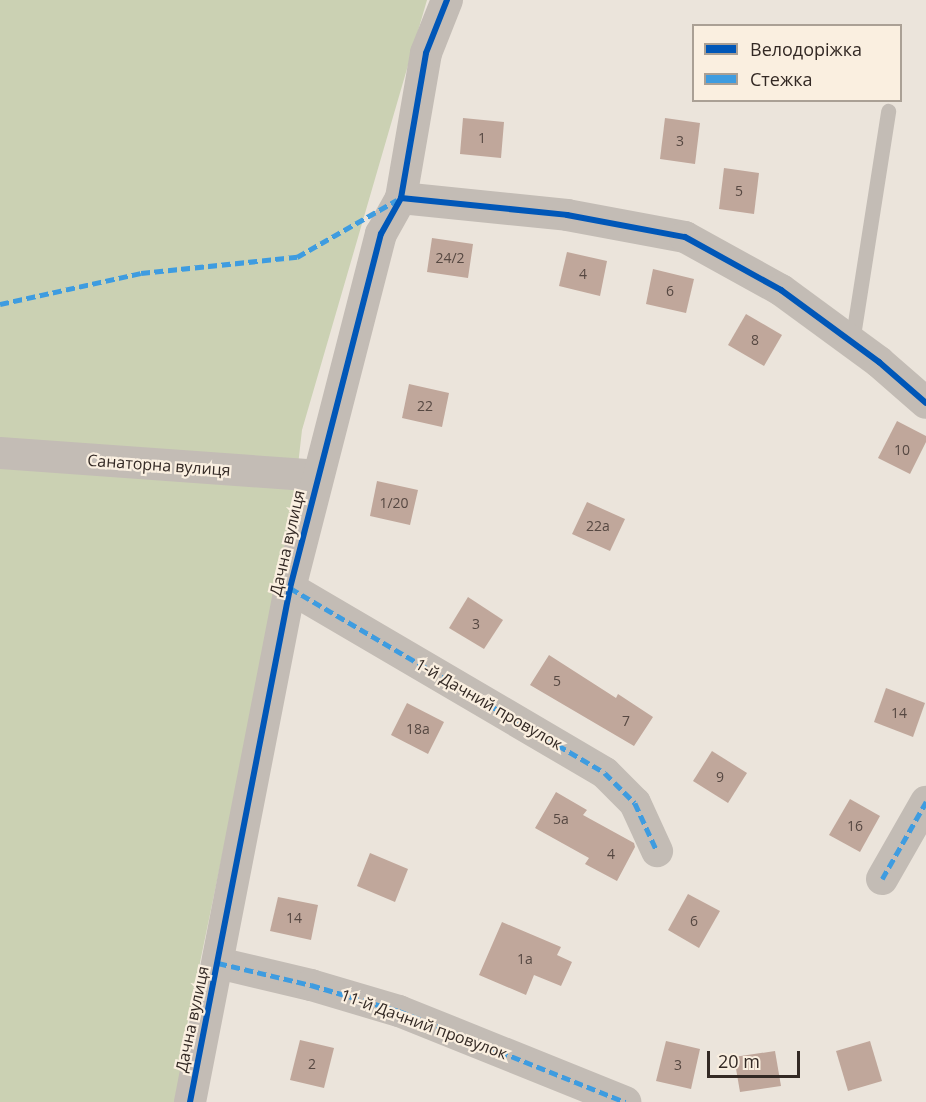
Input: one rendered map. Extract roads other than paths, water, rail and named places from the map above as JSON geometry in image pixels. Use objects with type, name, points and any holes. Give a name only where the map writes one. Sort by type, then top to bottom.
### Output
[{"type":"street","name":"Дачна вулиця","points":[[190,1102],[290,588],[381,234],[401,198],[426,53],[447,0]]},
{"type":"street","points":[[401,198],[567,215],[685,237],[782,290],[852,342],[926,403]]},
{"type":"street","name":"Санаторна вулиця","points":[[0,453],[317,476]]},
{"type":"street","name":"1-й Дачний провулок","points":[[290,588],[605,773],[635,803],[657,851]]},
{"type":"street","points":[[882,879],[926,802]]},
{"type":"street","name":"11-й Дачний провулок","points":[[218,963],[311,985],[399,1011],[625,1102]]},
{"type":"lane","points":[[852,342],[888,111]]}]
